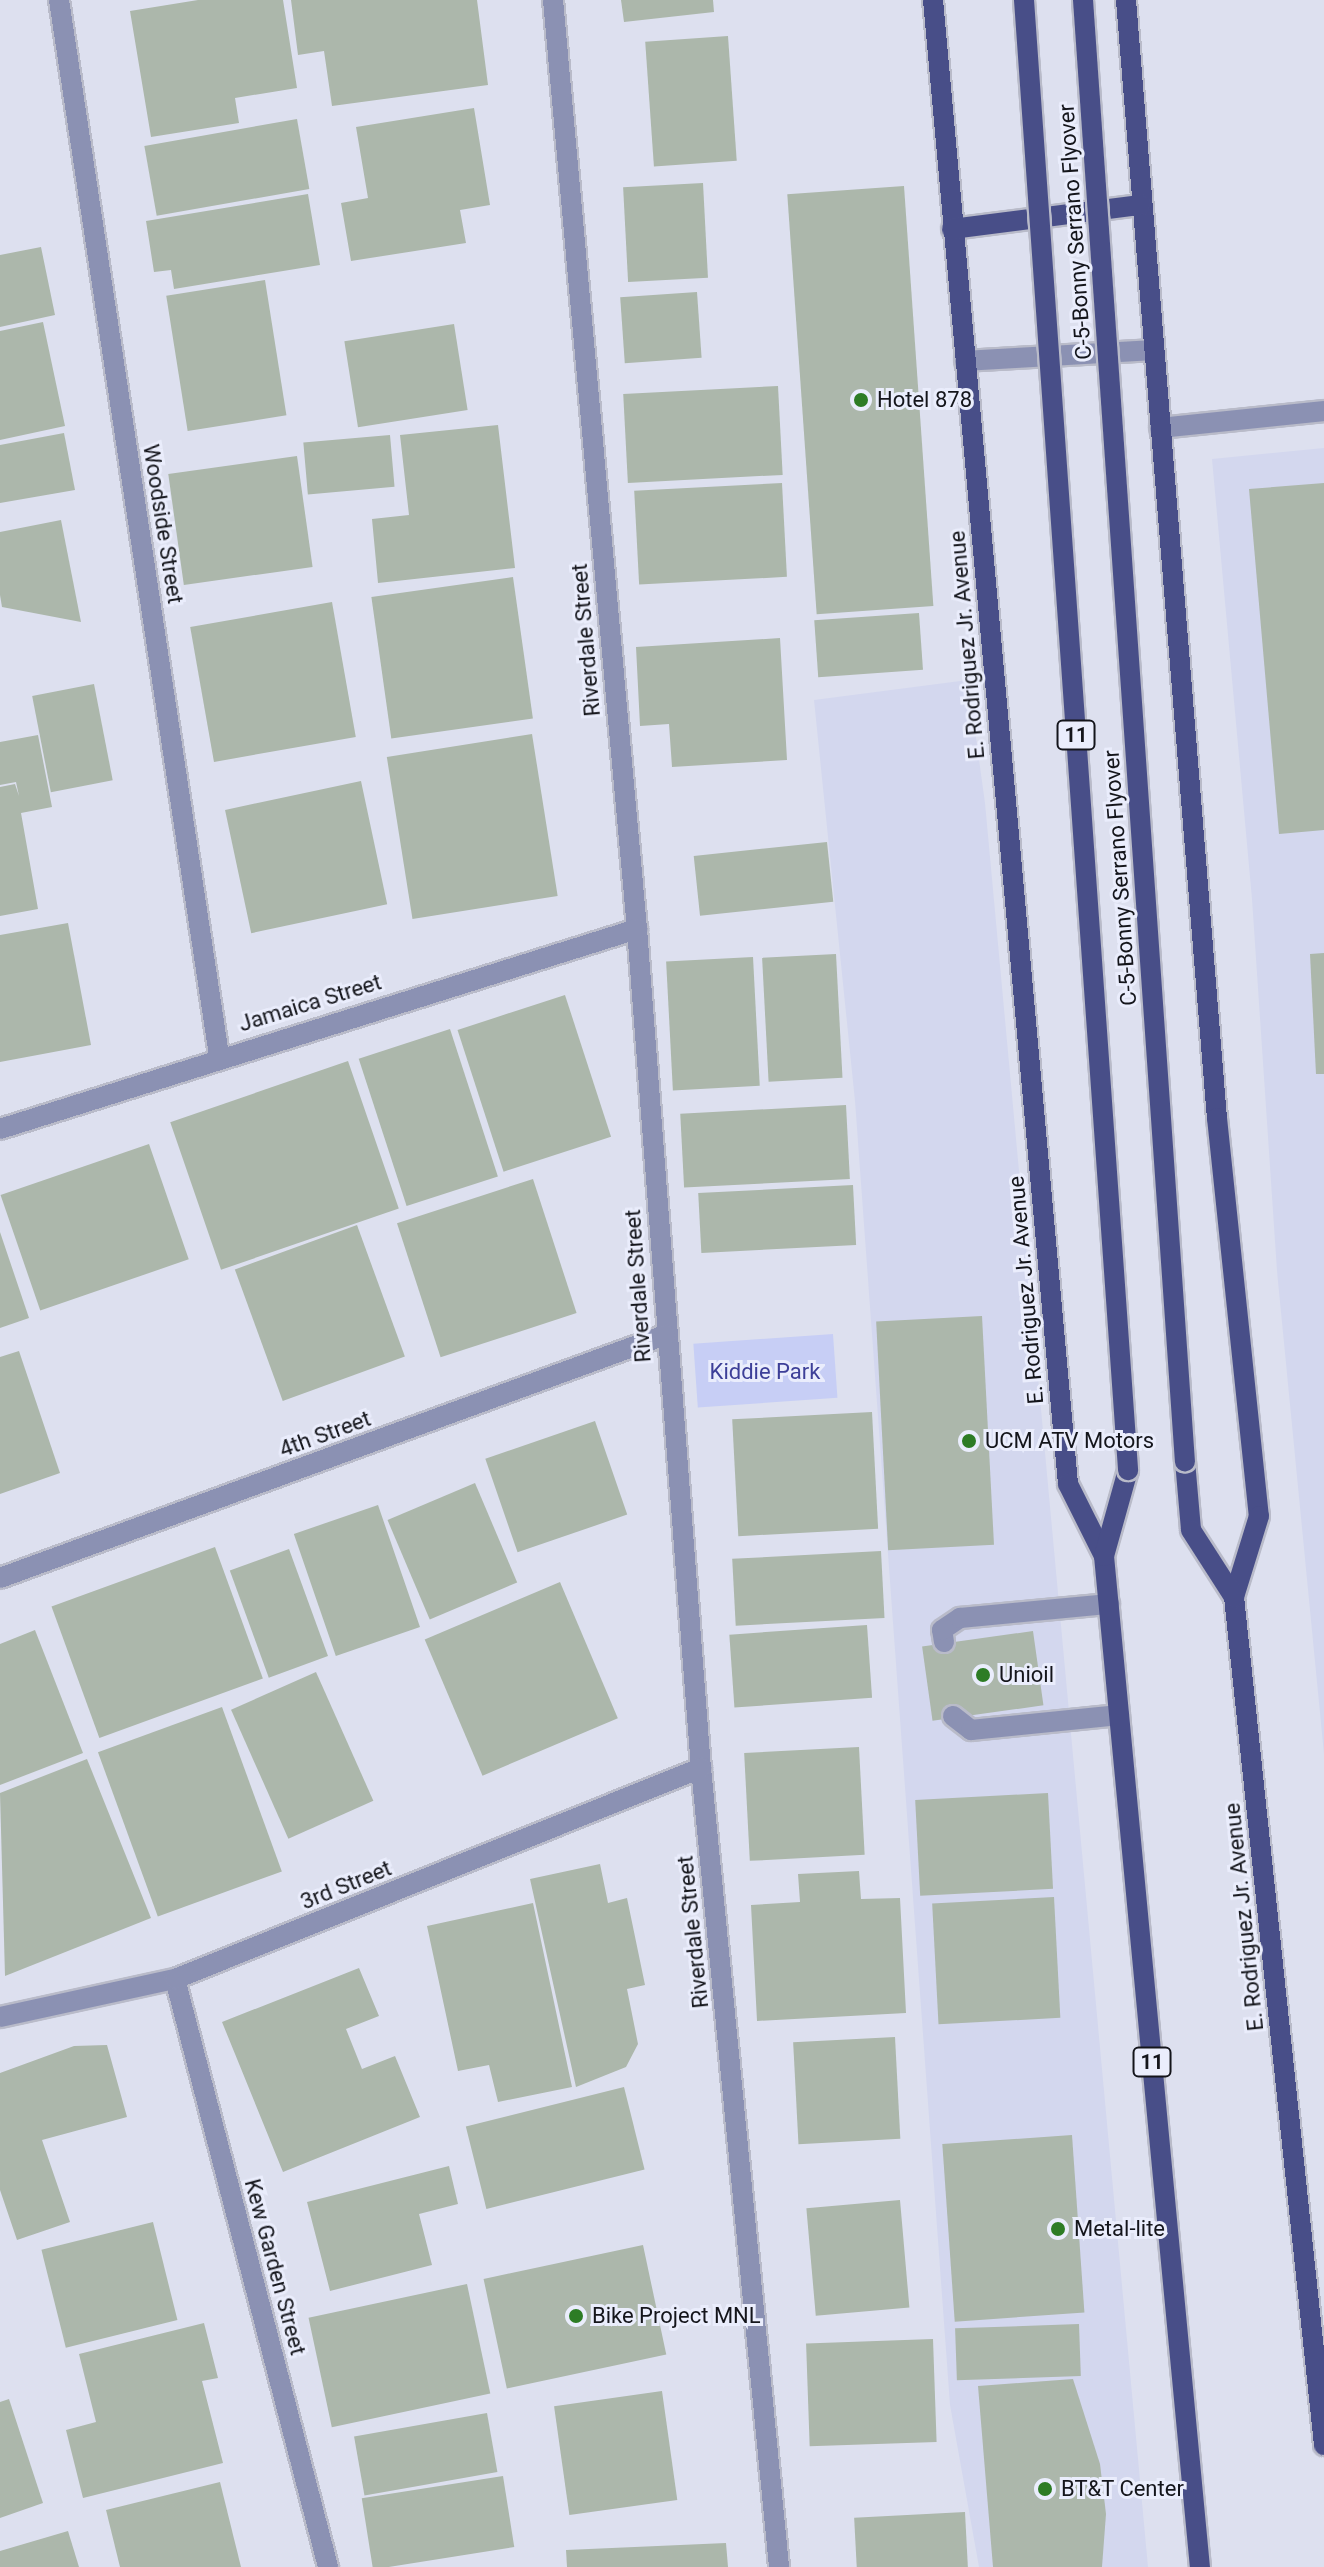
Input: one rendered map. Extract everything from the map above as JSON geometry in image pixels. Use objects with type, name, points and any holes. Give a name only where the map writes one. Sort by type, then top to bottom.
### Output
[{"type":"main road","name":"E. Rodriguez Jr. Avenue","points":[[933,0],[1068,1484],[1104,1556],[1200,2567]]},
{"type":"main road","name":"C-5-Bonny Serrano Flyover","points":[[1024,0],[1128,1470],[1104,1556]]},
{"type":"main road","name":"C-5-Bonny Serrano Flyover","points":[[1083,0],[1191,1530],[1234,1597]]},
{"type":"main road","name":"E. Rodriguez Jr. Avenue","points":[[1126,0],[1140,205],[1215,1103],[1259,1516],[1234,1597],[1324,2445]]},
{"type":"main road","points":[[952,229],[1140,205]]},
{"type":"street","name":"Woodside Street","points":[[59,0],[219,1056]]},
{"type":"street","name":"Riverdale Street","points":[[553,0],[637,929],[665,1335],[701,1768],[779,2567]]},
{"type":"street","points":[[965,361],[1153,350]]},
{"type":"street","points":[[1160,428],[1324,411]]},
{"type":"street","name":"Jamaica Street","points":[[0,1129],[219,1056],[637,929]]},
{"type":"street","name":"4th Street","points":[[0,1578],[665,1335]]},
{"type":"street","points":[[944,1642],[942,1630],[960,1618],[1109,1604]]},
{"type":"street","points":[[953,1716],[971,1730],[1119,1715]]},
{"type":"street","name":"3rd Street","points":[[0,2017],[175,1979],[701,1768]]},
{"type":"street","name":"Kew Garden Street","points":[[175,1979],[328,2567]]},
{"type":"shaded area","points":[[1324,448],[1324,1754],[1277,1271],[1252,899],[1212,459]]},
{"type":"shaded area","points":[[968,680],[985,803],[1148,2567],[979,2567],[950,2405],[855,1101],[814,700]]},
{"type":"green space","name":"Kiddie Park","points":[[833,1334],[837,1398],[698,1408],[693,1344]]},
{"type":"building","points":[[198,0],[283,0],[297,88],[235,98],[239,123],[151,137],[130,11]]},
{"type":"building","points":[[291,0],[477,0],[488,85],[332,106],[324,51],[298,55]]},
{"type":"building","points":[[621,0],[713,0],[714,12],[624,22]]},
{"type":"building","points":[[728,36],[737,161],[654,166],[645,42]]},
{"type":"building","points":[[474,108],[490,205],[460,210],[466,243],[351,261],[341,203],[368,198],[356,127]]},
{"type":"building","points":[[297,119],[309,189],[157,216],[144,146]]},
{"type":"building","points":[[703,183],[708,278],[628,282],[623,187]]},
{"type":"building","name":"Hotel 878","points":[[904,186],[933,606],[817,614],[787,194]]},
{"type":"building","points":[[308,194],[320,265],[174,289],[171,270],[154,272],[146,221]]},
{"type":"building","points":[[41,247],[55,315],[0,327],[0,255]]},
{"type":"building","points":[[265,280],[286,415],[188,431],[166,296]]},
{"type":"building","points":[[697,292],[702,358],[625,363],[620,297]]},
{"type":"building","points":[[43,322],[65,426],[0,440],[0,331]]},
{"type":"building","points":[[454,324],[468,410],[358,427],[344,341]]},
{"type":"building","points":[[778,386],[783,475],[628,483],[623,394]]},
{"type":"building","points":[[498,425],[515,568],[378,583],[372,519],[409,515],[400,435]]},
{"type":"building","points":[[64,433],[75,490],[0,503],[0,445]]},
{"type":"building","points":[[390,435],[395,487],[308,494],[303,443]]},
{"type":"building","points":[[297,456],[313,567],[184,585],[168,474]]},
{"type":"building","points":[[782,483],[787,577],[639,585],[634,491]]},
{"type":"building","points":[[1324,483],[1324,830],[1279,834],[1249,489]]},
{"type":"building","points":[[61,520],[81,622],[2,607],[0,532]]},
{"type":"building","points":[[513,577],[533,719],[391,739],[371,597]]},
{"type":"building","points":[[332,602],[356,737],[214,762],[190,627]]},
{"type":"building","points":[[919,613],[923,670],[818,677],[814,620]]},
{"type":"building","points":[[780,638],[787,760],[672,767],[669,724],[640,726],[636,647]]},
{"type":"building","points":[[94,684],[113,780],[51,792],[32,696]]},
{"type":"building","points":[[532,734],[558,896],[412,919],[387,757]]},
{"type":"building","points":[[38,735],[52,807],[21,813],[38,909],[0,916],[0,787],[15,784],[19,796],[16,782],[0,785],[0,742]]},
{"type":"building","points":[[361,781],[387,904],[251,933],[225,810]]},
{"type":"building","points":[[827,842],[833,902],[700,916],[694,856]]},
{"type":"building","points":[[68,923],[91,1045],[0,1062],[0,935]]},
{"type":"building","points":[[1324,953],[1324,1074],[1316,1074],[1310,954]]},
{"type":"building","points":[[836,954],[842,1078],[769,1082],[762,958]]},
{"type":"building","points":[[753,957],[760,1086],[673,1090],[666,962]]},
{"type":"building","points":[[565,995],[611,1137],[504,1172],[458,1030]]},
{"type":"building","points":[[450,1029],[498,1176],[407,1206],[359,1059]]},
{"type":"building","points":[[348,1061],[399,1209],[221,1270],[170,1122]]},
{"type":"building","points":[[846,1105],[850,1179],[684,1188],[680,1114]]},
{"type":"building","points":[[149,1144],[189,1259],[40,1310],[1,1195]]},
{"type":"building","points":[[533,1179],[577,1313],[441,1357],[397,1223]]},
{"type":"building","points":[[853,1185],[856,1245],[701,1253],[698,1193]]},
{"type":"building","points":[[357,1225],[405,1357],[283,1401],[235,1269]]},
{"type":"building","points":[[0,1232],[29,1318],[0,1328]]},
{"type":"building","points":[[982,1316],[994,1545],[888,1550],[876,1322]]},
{"type":"building","points":[[19,1351],[60,1473],[0,1494],[0,1357]]},
{"type":"building","points":[[872,1412],[878,1529],[738,1536],[732,1419]]},
{"type":"building","points":[[595,1421],[627,1515],[518,1552],[485,1459]]},
{"type":"building","points":[[475,1483],[517,1582],[430,1620],[388,1520]]},
{"type":"building","points":[[378,1505],[420,1627],[336,1656],[294,1534]]},
{"type":"building","points":[[215,1547],[263,1679],[99,1738],[51,1607]]},
{"type":"building","points":[[289,1549],[328,1656],[269,1678],[230,1571]]},
{"type":"building","points":[[881,1551],[885,1618],[736,1626],[732,1559]]},
{"type":"building","points":[[560,1582],[618,1718],[483,1776],[425,1639]]},
{"type":"building","points":[[867,1625],[872,1698],[734,1707],[729,1635]]},
{"type":"building","points":[[35,1630],[83,1753],[0,1785],[0,1644]]},
{"type":"building","name":"Unioil","points":[[1033,1631],[1043,1705],[933,1721],[922,1647]]},
{"type":"building","points":[[316,1672],[373,1801],[288,1839],[231,1710]]},
{"type":"building","points":[[222,1707],[282,1871],[158,1917],[98,1752]]},
{"type":"building","points":[[859,1747],[865,1855],[750,1861],[744,1753]]},
{"type":"building","points":[[87,1759],[151,1918],[5,1976],[0,1793]]},
{"type":"building","points":[[1048,1793],[1053,1889],[920,1896],[915,1800]]},
{"type":"building","points":[[600,1864],[608,1903],[627,1898],[645,1985],[627,1989],[638,2044],[626,2067],[576,2087],[530,1879]]},
{"type":"building","points":[[859,1871],[861,1899],[900,1898],[906,2013],[757,2021],[751,1905],[800,1902],[798,1874]]},
{"type":"building","points":[[1054,1897],[1060,2018],[938,2024],[932,1903]]},
{"type":"building","points":[[533,1903],[572,2087],[498,2102],[489,2065],[458,2071],[427,1926]]},
{"type":"building","points":[[359,1968],[379,2016],[346,2029],[362,2069],[395,2056],[420,2117],[283,2172],[222,2022]]},
{"type":"building","points":[[895,2037],[900,2139],[798,2144],[793,2042]]},
{"type":"building","points":[[107,2045],[127,2117],[42,2140],[70,2222],[17,2240],[0,2190],[0,2073],[74,2046]]},
{"type":"building","points":[[624,2087],[645,2169],[486,2209],[466,2126]]},
{"type":"building","points":[[1072,2135],[1084,2313],[955,2322],[942,2144]]},
{"type":"building","points":[[449,2166],[458,2204],[419,2214],[432,2265],[330,2291],[307,2202]]},
{"type":"building","points":[[900,2200],[909,2308],[816,2316],[806,2208]]},
{"type":"building","points":[[153,2222],[177,2320],[66,2348],[41,2250]]},
{"type":"building","name":"Bike Project MNL","points":[[643,2245],[666,2355],[507,2388],[484,2279]]},
{"type":"building","points":[[467,2284],[490,2394],[332,2427],[309,2318]]},
{"type":"building","points":[[204,2323],[218,2378],[202,2381],[223,2463],[83,2498],[66,2430],[96,2422],[79,2354]]},
{"type":"building","points":[[1079,2324],[1081,2376],[957,2380],[955,2328]]},
{"type":"building","points":[[933,2339],[937,2442],[810,2446],[806,2343]]},
{"type":"building","name":"BT&T Center","points":[[1073,2379],[1100,2464],[1106,2514],[1102,2567],[993,2567],[978,2386]]},
{"type":"building","points":[[662,2391],[677,2500],[569,2515],[554,2406]]},
{"type":"building","points":[[9,2399],[43,2503],[0,2518],[0,2402]]},
{"type":"building","points":[[487,2413],[497,2472],[364,2496],[354,2436]]},
{"type":"building","points":[[503,2476],[514,2547],[373,2567],[362,2498]]},
{"type":"building","points":[[220,2482],[241,2567],[120,2567],[106,2510]]},
{"type":"building","points":[[965,2512],[968,2567],[857,2567],[854,2518]]},
{"type":"building","points":[[68,2531],[79,2567],[0,2567],[0,2551]]},
{"type":"building","points":[[726,2543],[728,2567],[567,2567],[566,2550]]},
{"type":"place","name":"Hotel 878","points":[[861,400]]},
{"type":"place","name":"UCM ATV Motors","points":[[969,1441]]},
{"type":"place","name":"Unioil","points":[[983,1675]]},
{"type":"place","name":"Metal-lite","points":[[1058,2229]]},
{"type":"place","name":"Bike Project MNL","points":[[576,2316]]},
{"type":"place","name":"BT&T Center","points":[[1045,2489]]}]
